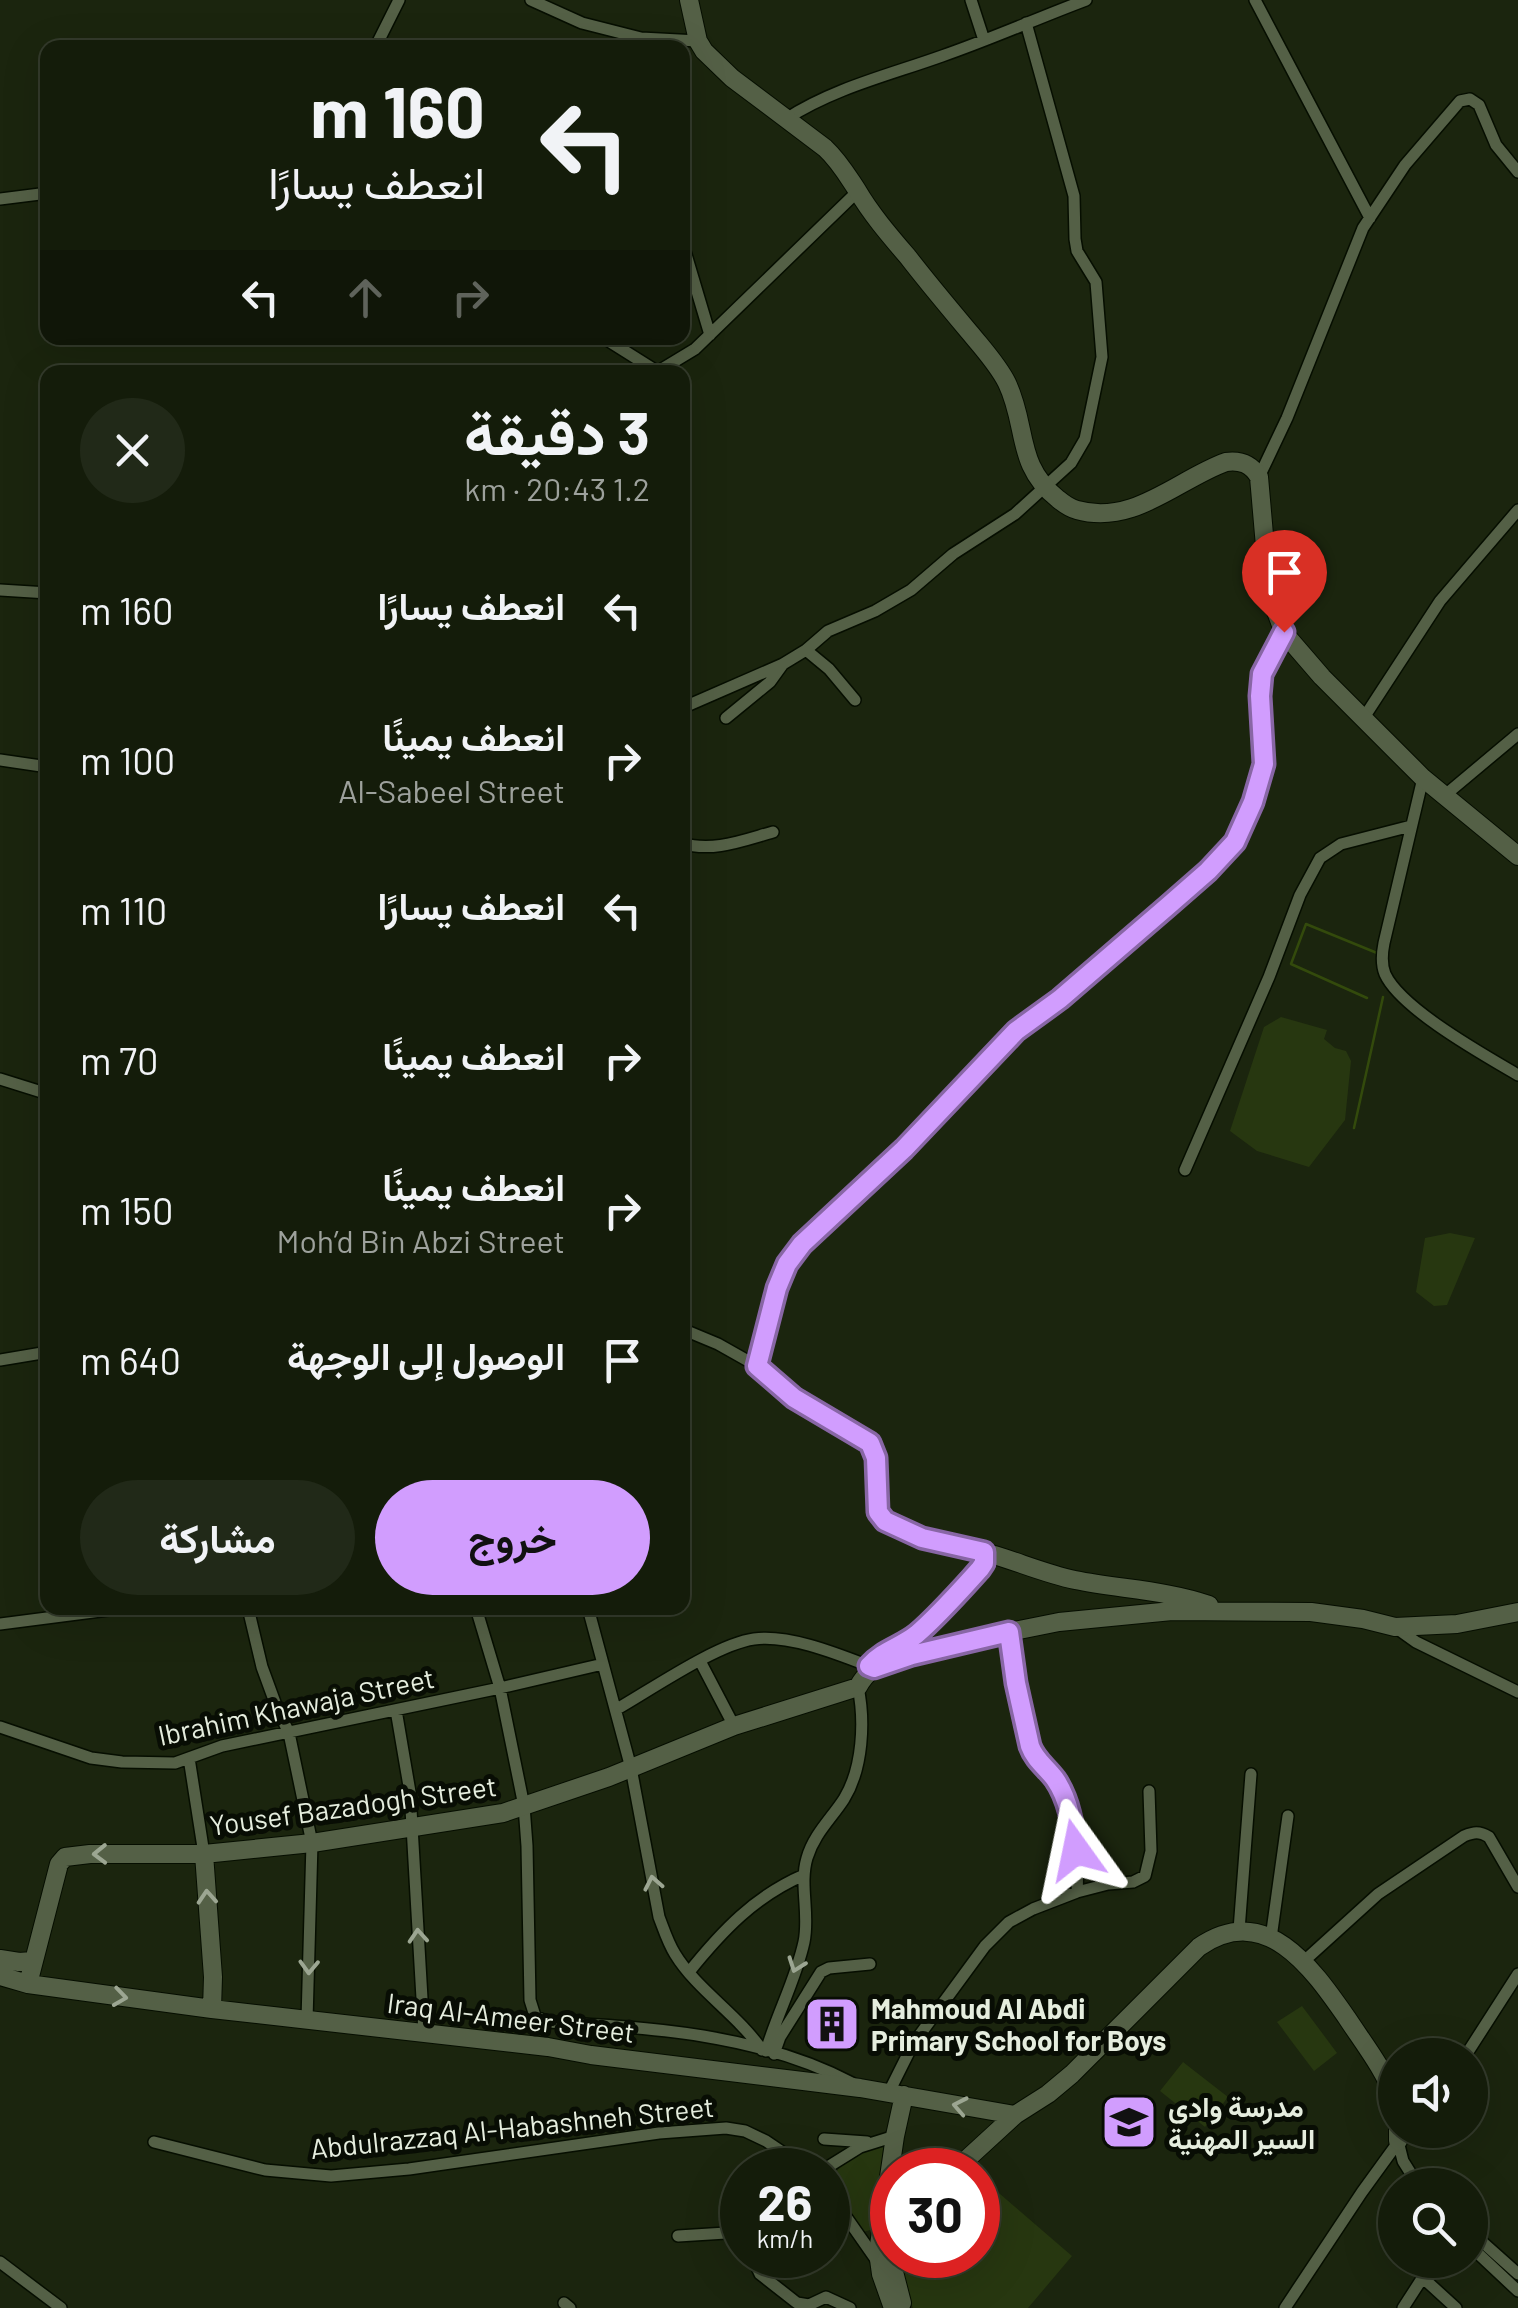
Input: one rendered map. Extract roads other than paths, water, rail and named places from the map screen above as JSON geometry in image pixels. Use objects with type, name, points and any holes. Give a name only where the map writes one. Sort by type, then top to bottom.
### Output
[{"type":"main road","points":[[688,0],[704,51],[838,160],[906,255],[993,360],[1006,380],[1017,411],[1028,462],[1044,488],[1072,509],[1095,512],[1138,506],[1226,462],[1251,467],[1259,477],[1271,598],[1284,632],[1322,676],[1424,778],[1518,856]]},
{"type":"main road","points":[[1232,1612],[1184,1598],[1076,1580],[922,1538],[885,1521],[878,1512],[876,1458],[870,1443],[794,1398],[757,1366],[777,1288],[787,1264],[802,1244],[904,1149],[1016,1031],[1060,999],[1168,906],[1235,842],[1264,764],[1262,674],[1284,632]]},
{"type":"main road","points":[[858,1687],[871,1667],[1059,1622],[1204,1610],[1311,1612],[1395,1627],[1457,1624],[1518,1612]]},
{"type":"main road","name":"Yousef Bazadogh Street","points":[[33,1961],[62,1860],[90,1854],[204,1854],[312,1844],[476,1818],[524,1806],[734,1726],[858,1687]]},
{"type":"main road","points":[[204,1854],[212,2009]]},
{"type":"main road","points":[[979,2148],[1015,2115],[1072,2074],[1199,1948],[1238,1930],[1271,1938],[1303,1962],[1378,2065]]},
{"type":"main road","points":[[0,1959],[33,1961],[28,1984]]},
{"type":"main road","name":"Iraq Al-Ameer Street","points":[[0,1976],[28,1984],[212,2009],[548,2047],[897,2093],[1015,2115]]},
{"type":"main road","points":[[894,2148],[897,2093]]},
{"type":"main road","points":[[882,2278],[893,2308]]},
{"type":"main road","points":[[895,2278],[904,2308]]},
{"type":"street","points":[[379,40],[399,0]]},
{"type":"street","points":[[530,0],[582,22],[641,38],[679,40]]},
{"type":"street","points":[[972,0],[984,40]]},
{"type":"street","points":[[786,120],[831,94],[1086,0]]},
{"type":"street","points":[[1255,0],[1370,218]]},
{"type":"street","points":[[690,705],[783,664],[828,631],[911,590],[952,554],[1015,514],[1071,463],[1085,440],[1102,357],[1096,282],[1078,251],[1074,196],[1026,22]]},
{"type":"street","points":[[690,41],[698,41]]},
{"type":"street","points":[[1259,477],[1287,418],[1363,228],[1405,165],[1458,104],[1470,99],[1479,105],[1496,144],[1518,172]]},
{"type":"street","points":[[669,365],[696,348],[858,192]]},
{"type":"street","points":[[0,199],[40,194]]},
{"type":"street","points":[[690,268],[710,335]]},
{"type":"street","points":[[615,345],[647,365]]},
{"type":"street","points":[[1363,718],[1440,601],[1518,510]]},
{"type":"street","points":[[0,590],[40,592]]},
{"type":"street","points":[[806,650],[830,669],[856,700]]},
{"type":"street","points":[[726,718],[774,678],[783,664]]},
{"type":"street","points":[[1444,796],[1518,734]]},
{"type":"street","points":[[0,760],[40,766]]},
{"type":"street","points":[[1424,778],[1384,942],[1382,961],[1386,977],[1436,1024],[1518,1075]]},
{"type":"street","points":[[1185,1170],[1314,867],[1327,851],[1341,844],[1410,826]]},
{"type":"street","points":[[690,845],[716,846],[772,832]]},
{"type":"street","points":[[0,1079],[40,1092]]},
{"type":"street","points":[[690,1332],[757,1366]]},
{"type":"street","points":[[0,1360],[40,1353]]},
{"type":"street","points":[[617,1709],[700,1661],[760,1638],[810,1646],[871,1667],[884,1652],[922,1629],[980,1569],[984,1552]]},
{"type":"street","points":[[0,1624],[70,1615]]},
{"type":"street","points":[[250,1615],[262,1667],[289,1733],[312,1844],[308,2020]]},
{"type":"street","points":[[478,1615],[500,1688],[524,1806],[530,2000],[535,2016],[546,2022],[672,2032],[767,2051],[832,2073],[860,2088]]},
{"type":"street","points":[[590,1615],[617,1709],[660,1917],[670,1946],[689,1972],[767,2051]]},
{"type":"street","points":[[1395,1627],[1416,1642],[1518,1692]]},
{"type":"street","points":[[1009,1632],[1030,1746],[1035,1758],[1058,1784],[1069,1814],[1076,1850],[1077,1892]]},
{"type":"street","points":[[700,1661],[734,1726]]},
{"type":"street","name":"Ibrahim Khawaja Street","points":[[0,1727],[102,1760],[175,1764],[209,1750],[603,1664]]},
{"type":"street","points":[[767,2051],[804,1944],[806,1863],[815,1840],[852,1782],[861,1729],[858,1687]]},
{"type":"street","points":[[396,1710],[409,1780],[424,2033]]},
{"type":"street","points":[[188,1758],[204,1854]]},
{"type":"street","points":[[1238,1930],[1252,1774]]},
{"type":"street","points":[[897,2093],[912,2044],[998,1932],[1022,1914],[1077,1892],[1145,1876],[1151,1851],[1149,1792]]},
{"type":"street","points":[[1271,1938],[1288,1816]]},
{"type":"street","points":[[1303,1962],[1378,1894],[1473,1832],[1488,1837],[1518,1887]]},
{"type":"street","points":[[689,1972],[738,1916],[776,1888],[804,1875]]},
{"type":"street","points":[[767,2051],[821,1972],[870,1964]]},
{"type":"street","points":[[1477,2038],[1518,1974]]},
{"type":"street","name":"Abdulrazzaq Al-Habashneh Street","points":[[154,2142],[265,2170],[332,2176],[726,2128],[776,2148]]},
{"type":"street","points":[[850,2152],[895,2136]]},
{"type":"street","points":[[824,2139],[871,2142]]},
{"type":"street","points":[[1285,2308],[1392,2148]]},
{"type":"street","points":[[850,2222],[870,2251]]},
{"type":"street","points":[[678,2236],[720,2233]]},
{"type":"street","points":[[1488,2248],[1518,2274]]},
{"type":"street","points":[[0,2262],[62,2308]]},
{"type":"street","points":[[1488,2262],[1518,2290]]},
{"type":"street","points":[[765,2278],[798,2303],[810,2305],[826,2296],[850,2308]]},
{"type":"street","points":[[1402,2308],[1421,2278]]},
{"type":"street","points":[[1423,2278],[1456,2308]]},
{"type":"waterway","points":[[1367,998],[1291,964],[1306,924],[1377,953]]},
{"type":"waterway","points":[[1354,1128],[1383,997]]},
{"type":"place","name":"Mahmoud Al Abdi Primary School for Boys","points":[[832,2024]]},
{"type":"place","name":"مدرسة وادي السير المهنية","points":[[1129,2122]]}]
